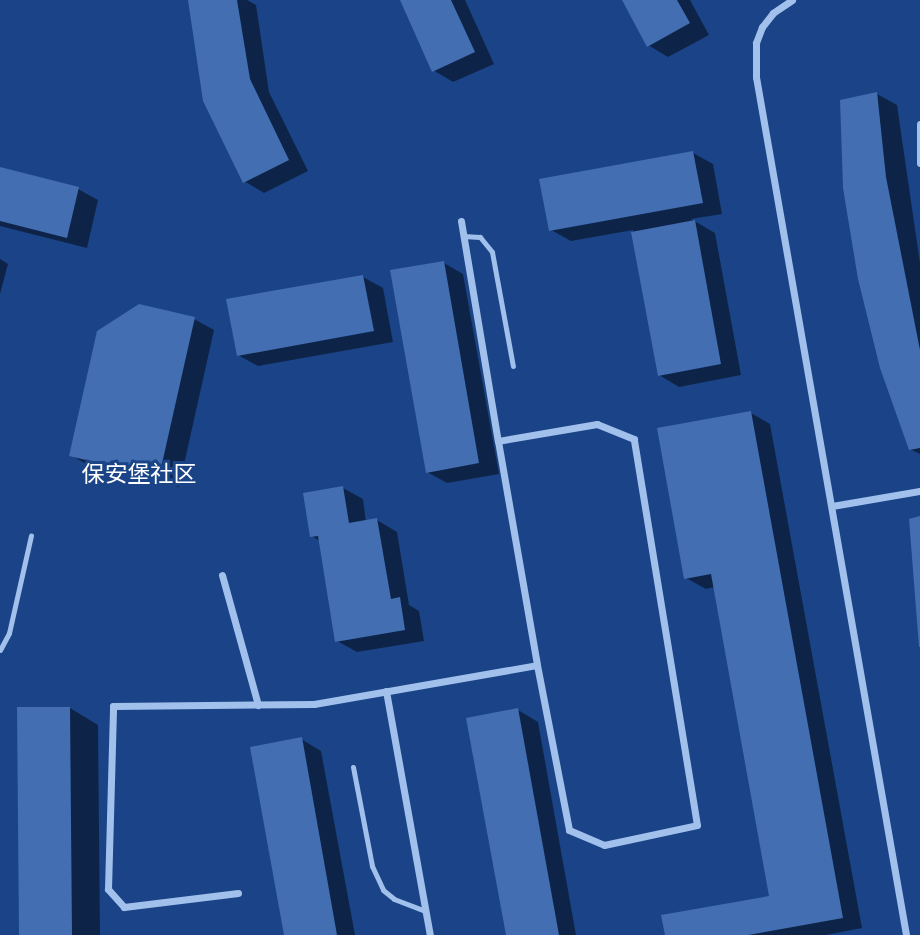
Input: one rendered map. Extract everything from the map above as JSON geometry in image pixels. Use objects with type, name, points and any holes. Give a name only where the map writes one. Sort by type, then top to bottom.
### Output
[{"type":"street","points":[[792,0],[773,13],[762,27],[756,43],[756,77],[906,935]]},
{"type":"street","points":[[920,124],[916,137],[920,163]]},
{"type":"street","points":[[461,221],[537,665],[569,830],[604,845],[697,825],[634,439],[597,424],[499,441]]},
{"type":"street","points":[[832,506],[920,491]]},
{"type":"street","points":[[222,575],[258,705]]},
{"type":"street","points":[[238,894],[124,907],[108,889],[113,706],[314,704],[537,665]]},
{"type":"street","points":[[386,691],[430,935]]},
{"type":"lane","points":[[463,236],[480,237],[492,253],[513,366]]},
{"type":"lane","points":[[0,650],[9,633],[31,536]]},
{"type":"lane","points":[[353,767],[372,866],[383,890],[394,899],[426,911]]},
{"type":"building","points":[[188,0],[237,0],[250,79],[289,160],[243,183],[203,101]]},
{"type":"building","points":[[400,0],[451,0],[475,52],[432,72]]},
{"type":"building","points":[[622,0],[677,0],[690,23],[647,47]]},
{"type":"building","points":[[877,92],[886,177],[920,350],[920,448],[909,450],[880,368],[858,279],[843,188],[840,100]]},
{"type":"building","points":[[693,151],[703,203],[549,231],[539,179]]},
{"type":"building","points":[[0,167],[79,187],[67,238],[0,221]]},
{"type":"building","points":[[695,220],[721,364],[658,376],[631,232]]},
{"type":"building","points":[[444,261],[479,463],[426,473],[390,270]]},
{"type":"building","points":[[363,275],[374,331],[237,356],[226,299]]},
{"type":"building","points":[[139,304],[195,317],[159,477],[69,456],[97,331]]},
{"type":"building","points":[[751,411],[843,918],[748,935],[665,935],[661,915],[769,896],[711,574],[684,579],[657,428]]},
{"type":"building","points":[[343,486],[349,523],[377,518],[391,599],[400,597],[405,630],[335,642],[318,536],[310,537],[303,493]]},
{"type":"building","points":[[920,516],[920,647],[919,647],[909,519]]},
{"type":"building","points":[[17,707],[70,707],[72,935],[19,935]]},
{"type":"building","points":[[518,708],[559,935],[506,935],[466,718]]},
{"type":"building","points":[[302,737],[337,935],[284,935],[250,747]]},
{"type":"district","name":"保安堡社区","points":[[139,474]]}]
